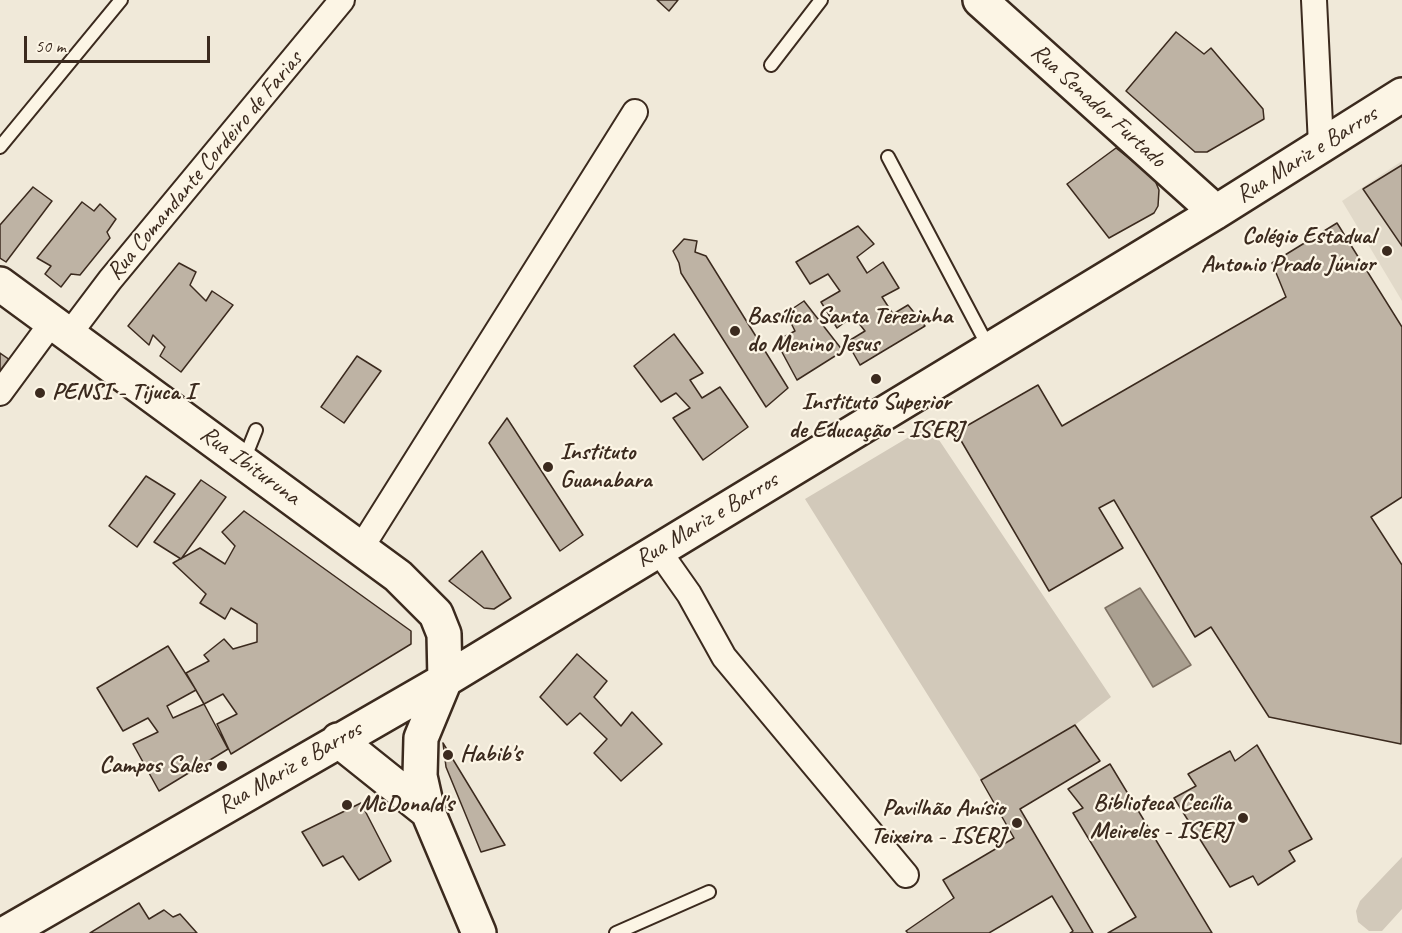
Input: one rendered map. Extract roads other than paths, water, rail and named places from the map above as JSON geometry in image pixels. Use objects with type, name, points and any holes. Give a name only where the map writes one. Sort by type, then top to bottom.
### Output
[{"type":"street","name":"Rua Comandante Cordeiro de Farias","points":[[0,393],[61,327],[110,280],[342,0]]},
{"type":"street","name":"Rua Senador Furtado","points":[[980,0],[1216,212]]},
{"type":"street","points":[[1314,0],[1321,146]]},
{"type":"street","name":"Rua Mariz e Barros","points":[[6,933],[445,680],[1216,212],[1402,95]]},
{"type":"street","points":[[361,548],[635,112]]},
{"type":"street","name":"Rua Ibituruna","points":[[0,284],[398,576],[446,623],[469,638],[488,641],[510,639]]},
{"type":"street","points":[[658,550],[694,601],[724,657],[906,875]]},
{"type":"street","name":"Rua Ibituruna","points":[[436,614],[444,634],[445,680]]},
{"type":"street","points":[[445,680],[421,738],[420,776],[428,812],[478,933]]},
{"type":"street","points":[[338,740],[428,812]]},
{"type":"lane","points":[[0,147],[121,0]]},
{"type":"lane","points":[[771,65],[821,0]]},
{"type":"lane","points":[[888,157],[990,349]]},
{"type":"lane","points":[[244,462],[256,430]]},
{"type":"lane","points":[[616,933],[709,892]]},
{"type":"place","name":"Colégio Estadual Antonio Prado Júnior","points":[[1387,251]]},
{"type":"place","name":"Basílica Santa Terezinha do Menino Jesus","points":[[735,331]]},
{"type":"place","name":"Instituto Superior de Educação - ISERJ","points":[[876,379]]},
{"type":"place","name":"PENSI - Tijuca I","points":[[40,393]]},
{"type":"place","name":"Instituto Guanabara","points":[[548,467]]},
{"type":"place","name":"Habib's","points":[[448,755]]},
{"type":"place","name":"Campos Sales","points":[[222,766]]},
{"type":"place","name":"McDonald's","points":[[347,805]]},
{"type":"place","name":"Biblioteca Cecília Meireles - ISERJ","points":[[1243,818]]},
{"type":"place","name":"Pavilhão Anísio Teixeira - ISERJ","points":[[1017,823]]}]
